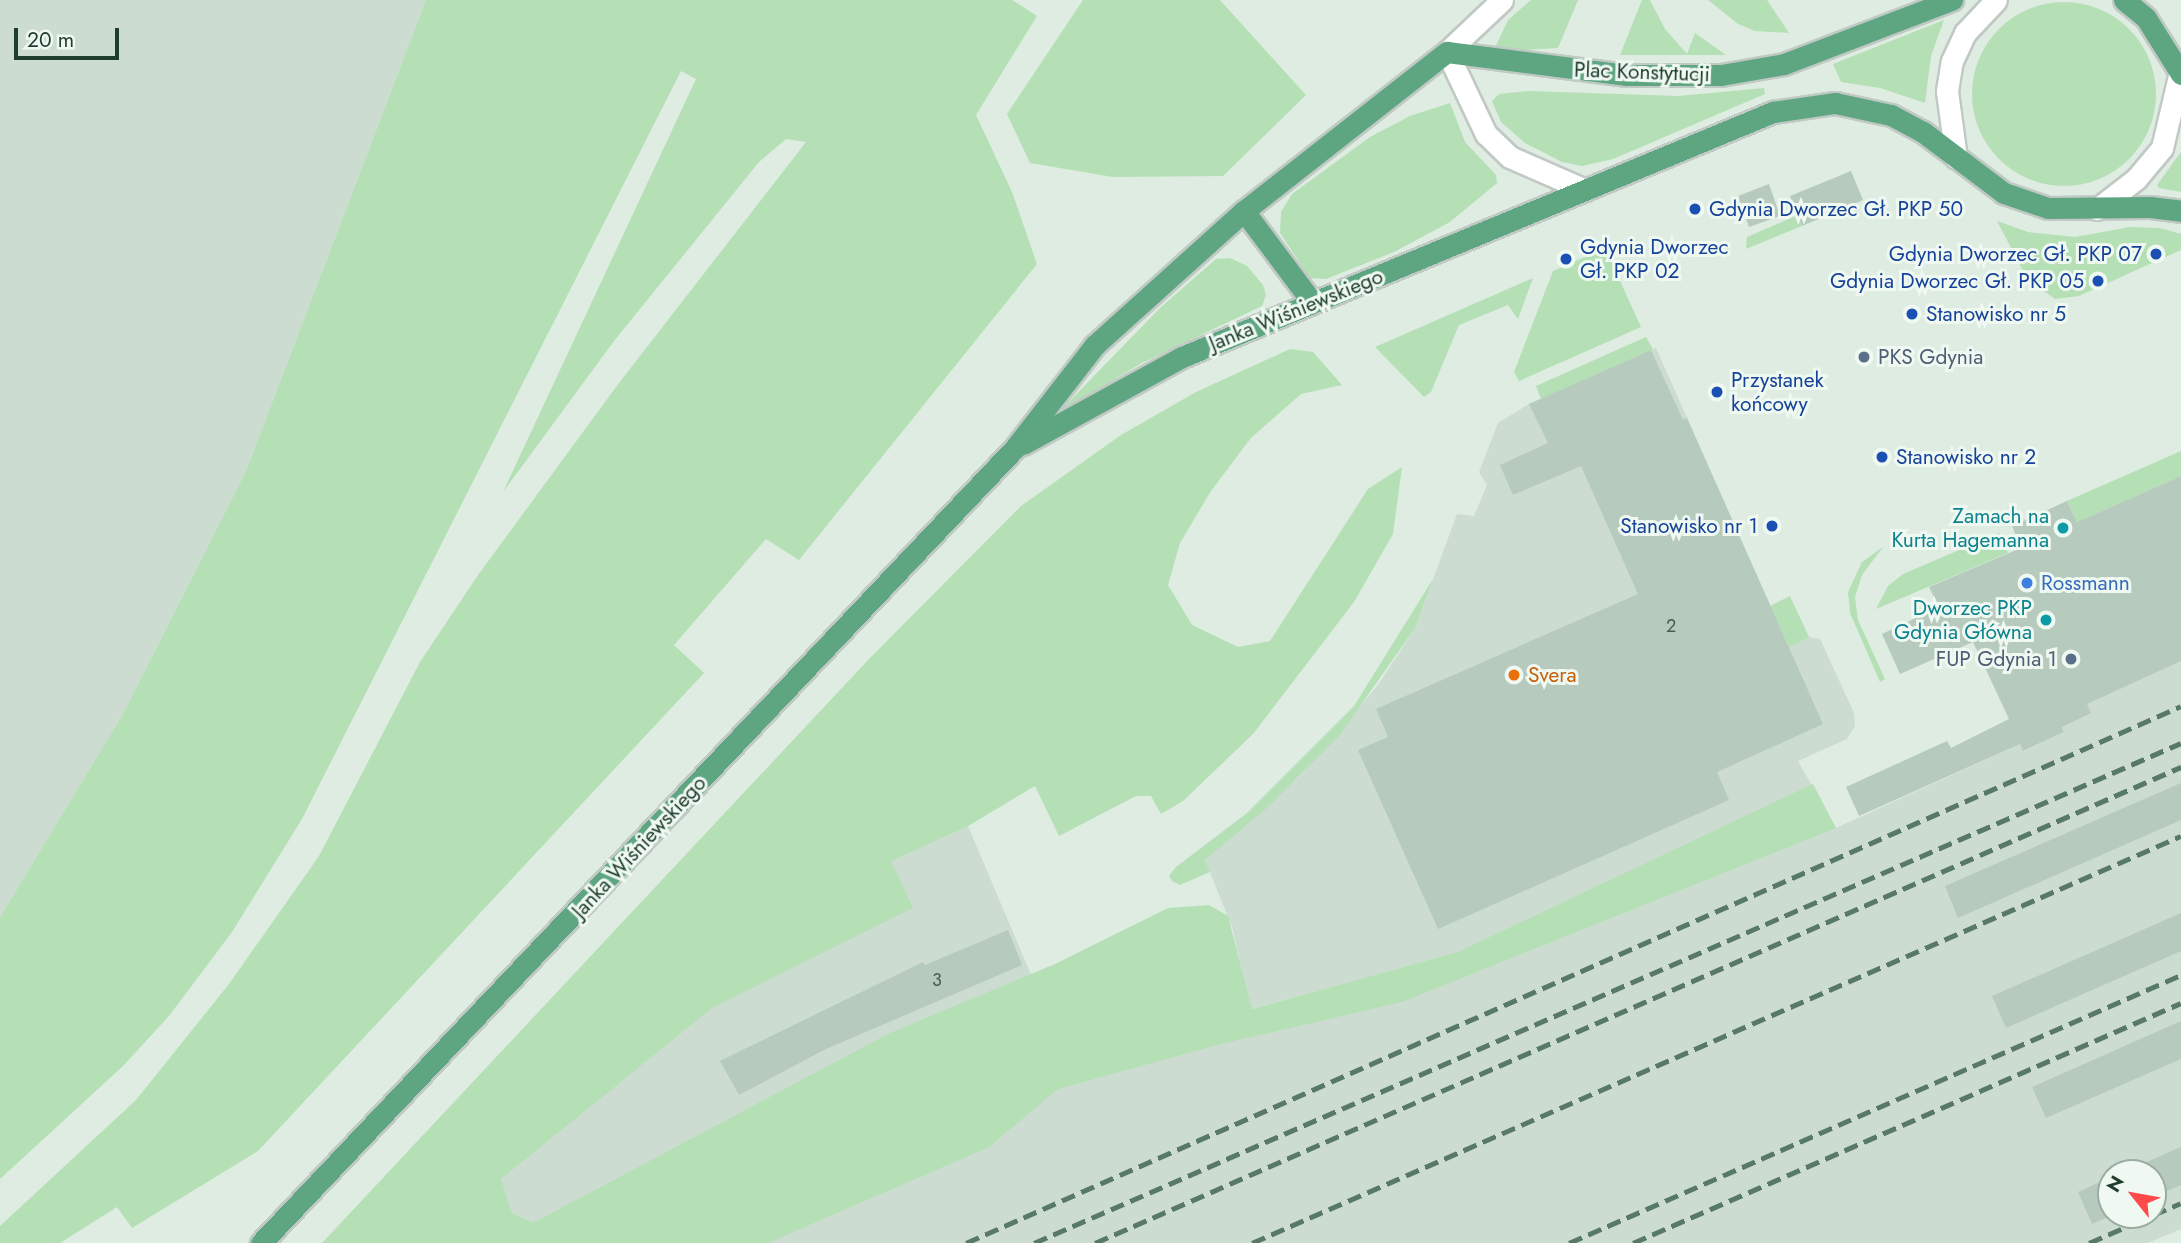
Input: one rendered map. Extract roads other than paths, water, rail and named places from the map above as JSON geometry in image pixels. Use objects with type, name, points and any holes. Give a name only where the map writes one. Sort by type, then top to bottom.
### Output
[{"type":"main road","name":"Plac Konstytucji","points":[[1447,52],[1626,75],[1721,75],[1784,64],[1952,0]]},
{"type":"main road","points":[[2124,0],[2146,18],[2181,73]]},
{"type":"main road","name":"Janka Wiśniewskiego","points":[[261,1243],[1015,448],[1095,345],[1244,211],[1447,52]]},
{"type":"main road","points":[[1586,190],[1773,112],[1835,103],[1891,115],[2022,201],[2048,208],[2181,211]]},
{"type":"main road","name":"Janka Wiśniewskiego","points":[[1015,448],[1182,357],[1586,190]]},
{"type":"main road","points":[[1244,211],[1312,302]]},
{"type":"street","points":[[1502,0],[1447,52],[1486,134],[1510,157],[1586,190]]},
{"type":"street","points":[[1956,158],[1947,91],[1952,61],[1965,33],[1996,0]]},
{"type":"street","points":[[2097,208],[2136,179],[2162,148],[2181,73]]},
{"type":"railway","points":[[966,1243],[2181,706]]},
{"type":"railway","points":[[1034,1243],[2181,743]]},
{"type":"railway","points":[[1095,1243],[2181,767]]},
{"type":"railway","points":[[1252,1243],[2181,836]]},
{"type":"railway","points":[[1569,1243],[2181,975]]},
{"type":"railway","points":[[1633,1243],[2181,1003]]},
{"type":"railway","points":[[2167,1209],[2181,1203]]},
{"type":"railway","points":[[2089,1243],[2121,1229]]},
{"type":"place","name":"Gdynia Dworzec Gł. PKP 50","points":[[1695,209]]},
{"type":"place","name":"Gdynia Dworzec Gł. PKP 07","points":[[2156,254]]},
{"type":"place","name":"Gdynia Dworzec Gł. PKP 02","points":[[1566,259]]},
{"type":"place","name":"Gdynia Dworzec Gł. PKP 05","points":[[2098,281]]},
{"type":"place","name":"Stanowisko nr 5","points":[[1912,314]]},
{"type":"place","name":"PKS Gdynia","points":[[1864,357]]},
{"type":"place","name":"Przystanek końcowy","points":[[1717,392]]},
{"type":"place","name":"Stanowisko nr 2","points":[[1882,457]]},
{"type":"place","name":"Stanowisko nr 1","points":[[1772,526]]},
{"type":"place","name":"Zamach na Kurta Hagemanna","points":[[2063,528]]},
{"type":"place","name":"Rossmann","points":[[2027,583]]},
{"type":"place","name":"Dworzec PKP Gdynia Główna","points":[[2046,620]]},
{"type":"place","name":"FUP Gdynia 1","points":[[2071,659]]},
{"type":"place","name":"Svera","points":[[1514,675]]}]
